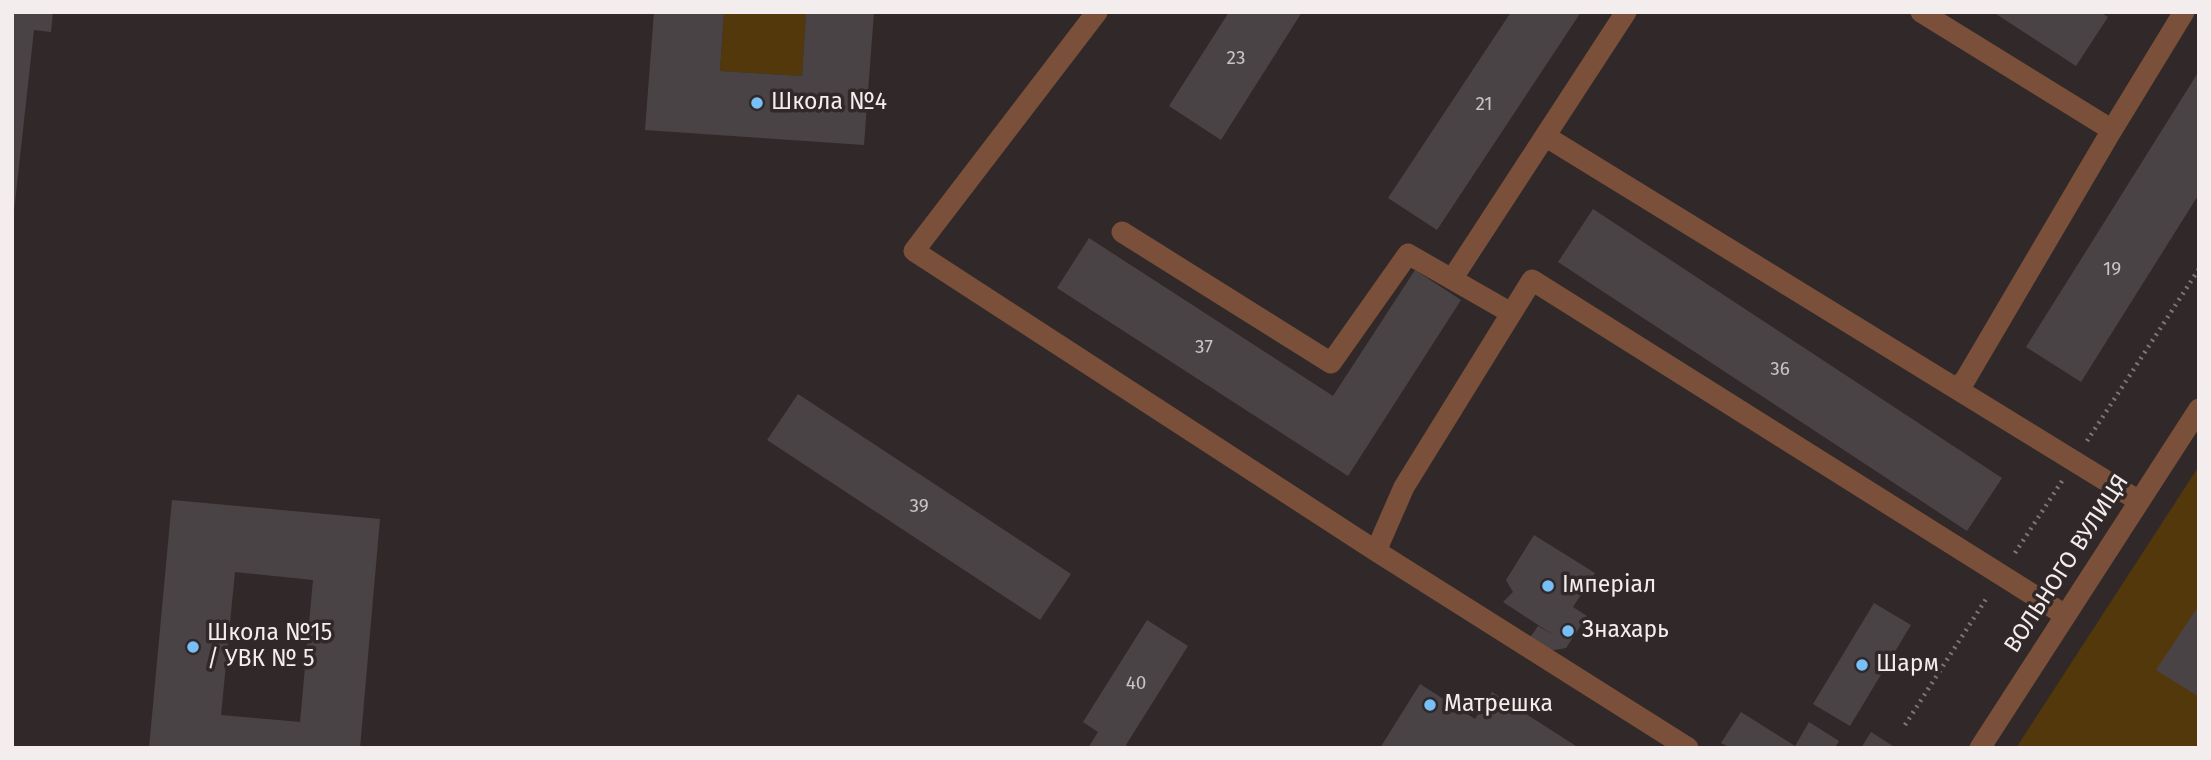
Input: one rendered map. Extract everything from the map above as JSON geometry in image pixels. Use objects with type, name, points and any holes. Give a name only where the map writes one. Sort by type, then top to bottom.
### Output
[{"type":"street","points":[[1097,12],[915,251],[1376,551],[1688,748]]},
{"type":"street","points":[[1452,279],[1626,12]]},
{"type":"street","points":[[1921,12],[2112,130]]},
{"type":"street","points":[[1956,388],[1965,380],[2184,12]]},
{"type":"street","points":[[1545,136],[2139,501]]},
{"type":"street","points":[[1122,232],[1331,363],[1408,254],[1511,313]]},
{"type":"street","points":[[1376,551],[1404,487],[1532,280],[2066,615]]},
{"type":"street","name":"ВОЛЬНОГО ВУЛИЦЯ","points":[[1980,748],[2199,409]]},
{"type":"path","points":[[1905,725],[2199,269]]},
{"type":"shaded area","points":[[724,12],[806,12],[802,76],[720,71]]},
{"type":"shaded area","points":[[2199,466],[2199,748],[2016,748]]},
{"type":"building","points":[[12,12],[53,12],[51,32],[34,30],[14,211],[12,211]]},
{"type":"building","name":"Школа №4","points":[[654,12],[724,12],[720,71],[802,76],[806,12],[874,12],[864,145],[645,130]]},
{"type":"building","points":[[1229,12],[1302,12],[1221,140],[1169,106]]},
{"type":"building","points":[[1511,12],[1581,12],[1437,230],[1388,198]]},
{"type":"building","points":[[1993,12],[2100,12],[2108,17],[2076,66]]},
{"type":"building","points":[[2199,71],[2199,194],[2081,382],[2026,347]]},
{"type":"building","points":[[1593,209],[2002,478],[1967,531],[1558,262]]},
{"type":"building","points":[[1089,238],[1333,396],[1415,270],[1461,300],[1348,476],[1057,288]]},
{"type":"building","points":[[798,394],[1071,574],[1040,620],[767,440]]},
{"type":"building","name":"Школа №15 / УВК № 5","points":[[172,500],[380,519],[360,748],[149,748]],"holes":[[[235,572],[313,580],[300,722],[221,715]]]},
{"type":"building","name":"Імперіал","points":[[1534,535],[1595,573],[1573,607],[1587,616],[1566,648],[1542,652],[1527,642],[1538,626],[1555,636],[1503,602],[1513,592],[1506,580]]},
{"type":"building","name":"Шарм","points":[[1874,603],[1911,625],[1850,726],[1813,704]]},
{"type":"building","points":[[2199,605],[2199,697],[2156,670]]},
{"type":"building","points":[[1147,620],[1188,646],[1126,745],[1130,748],[1088,748],[1098,732],[1083,722]]},
{"type":"building","name":"Матрешка","points":[[1420,684],[1475,719],[1492,692],[1579,748],[1380,748]]},
{"type":"building","points":[[1741,712],[1795,746],[1809,722],[1839,741],[1835,748],[1730,748],[1721,743]]},
{"type":"building","points":[[1871,732],[1896,748],[1861,748]]},
{"type":"place","name":"Школа №4","points":[[757,103]]},
{"type":"place","name":"Імперіал","points":[[1548,586]]},
{"type":"place","name":"Знахарь","points":[[1568,631]]},
{"type":"place","name":"Школа №15 / УВК № 5","points":[[193,647]]},
{"type":"place","name":"Шарм","points":[[1862,665]]},
{"type":"place","name":"Матрешка","points":[[1430,705]]}]
